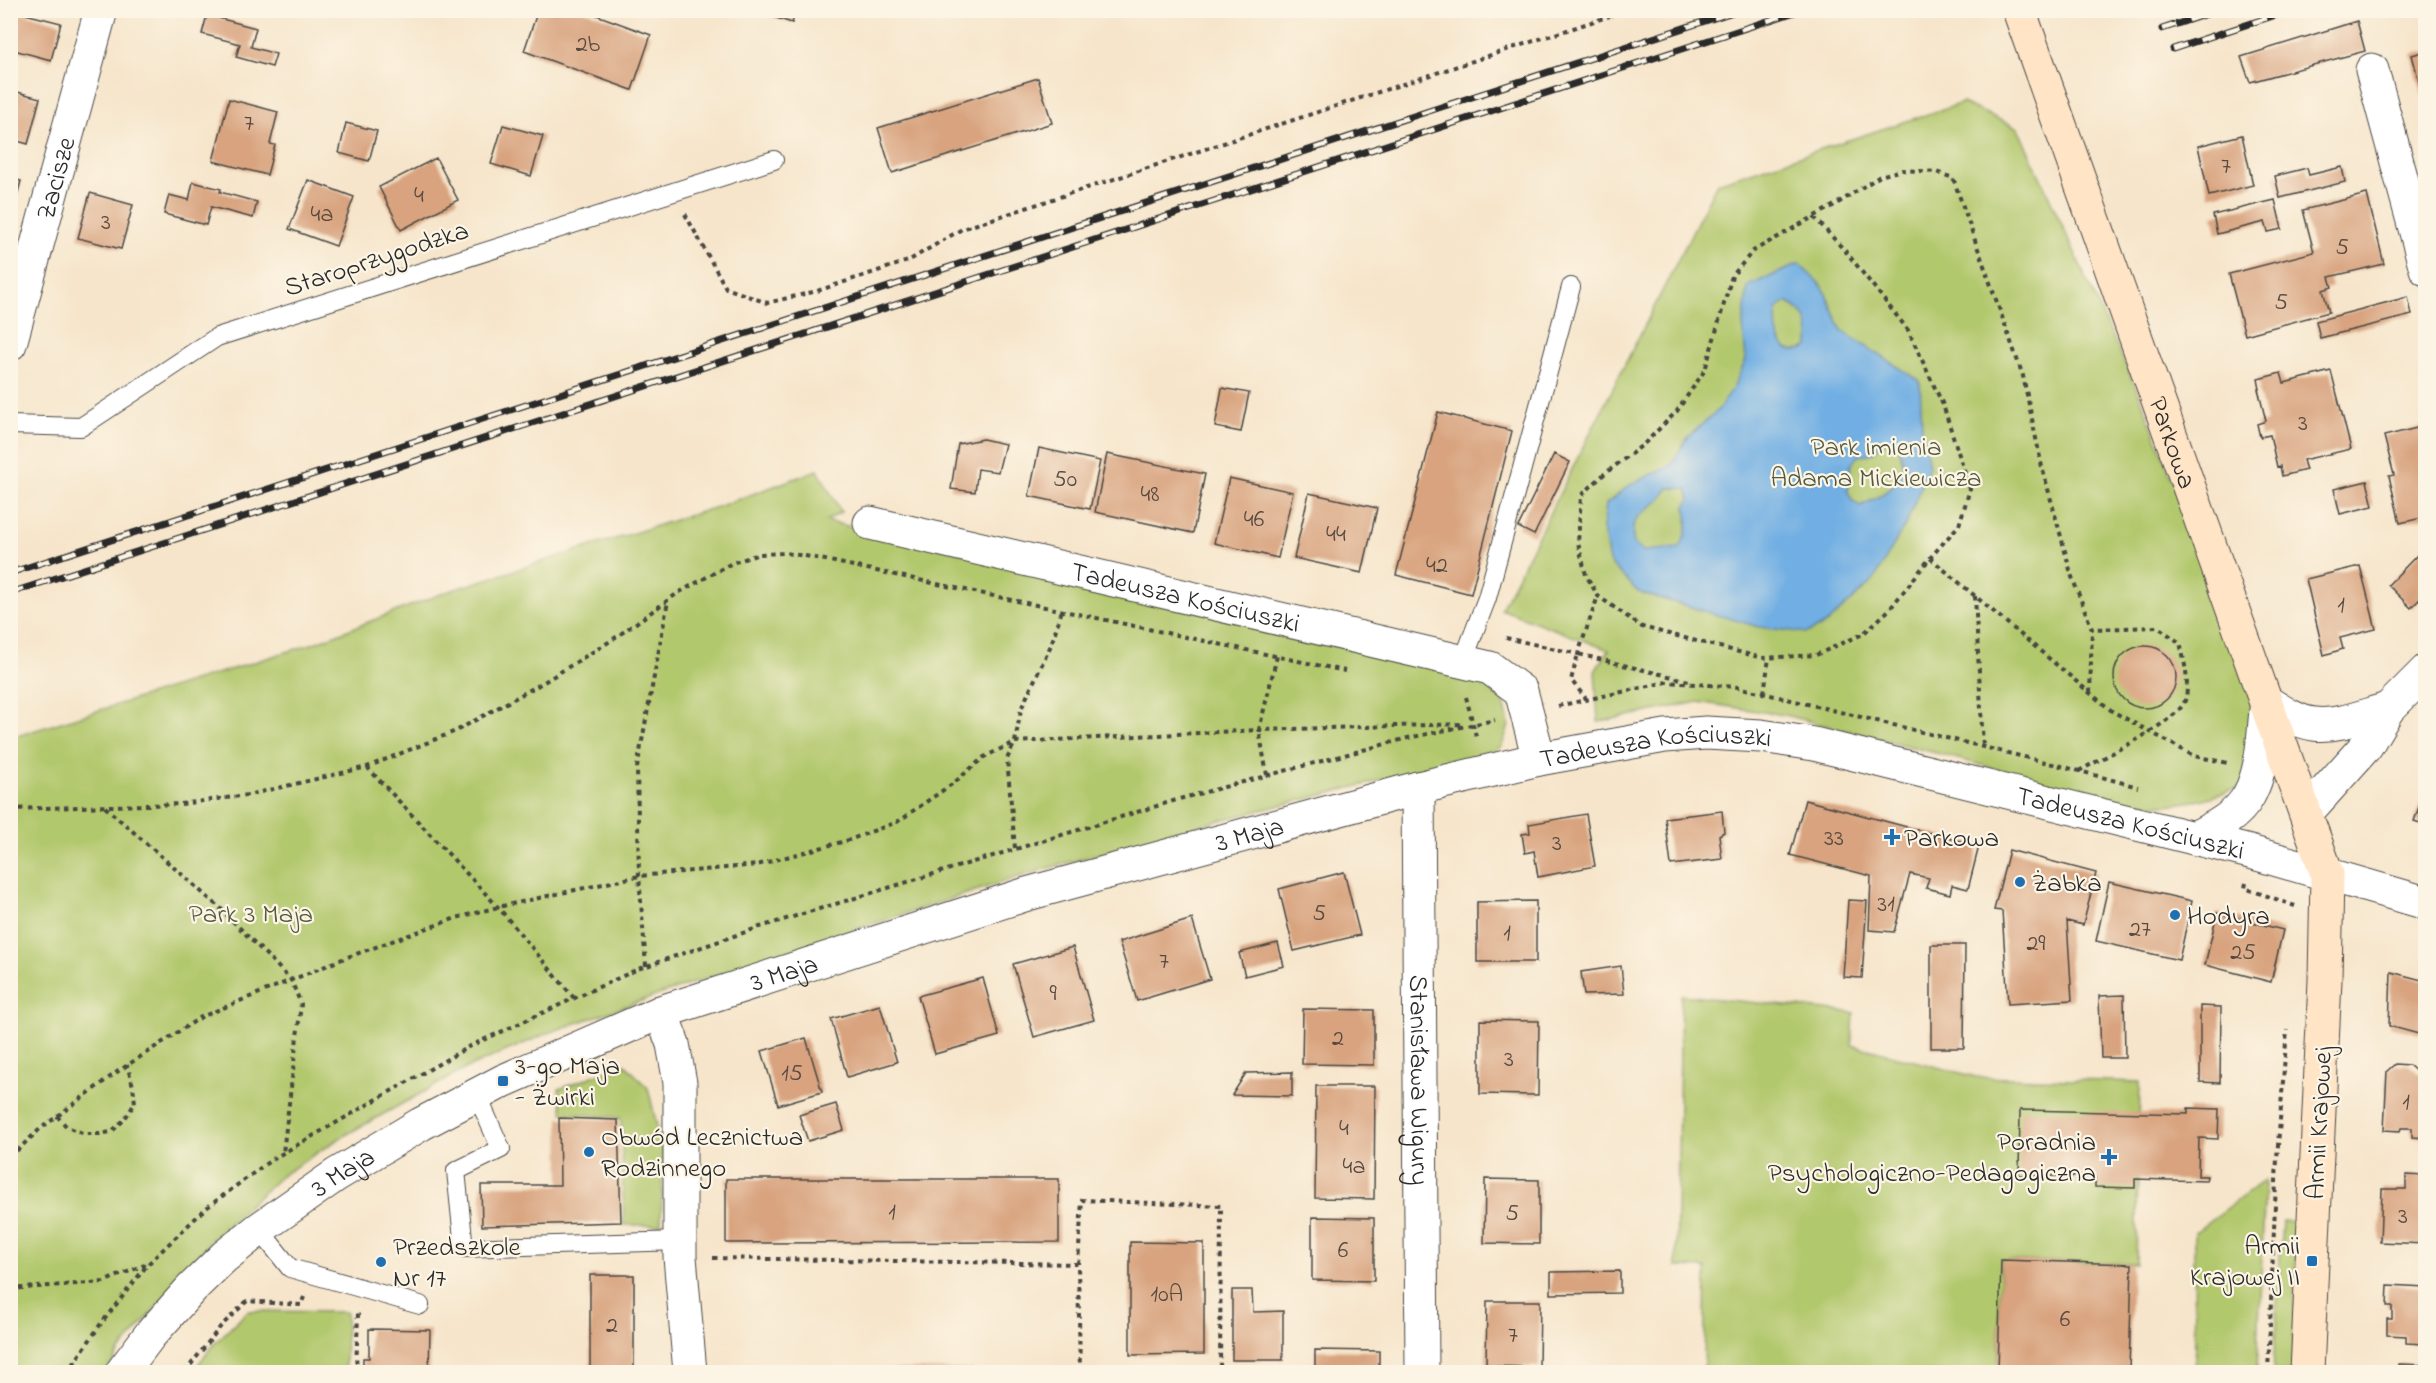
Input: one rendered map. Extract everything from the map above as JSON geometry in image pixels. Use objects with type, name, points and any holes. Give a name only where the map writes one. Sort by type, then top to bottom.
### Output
[{"type":"street","name":"Zacisze","points":[[10,344],[101,10]]},
{"type":"street","name":"Parkowa","points":[[2019,10],[2327,874]]},
{"type":"street","points":[[2372,70],[2426,269]]},
{"type":"street","name":"Tadeusza Kościuszki","points":[[870,523],[1490,668],[1521,691],[1539,759],[1625,741],[1665,736],[1706,734],[1761,736],[1814,744],[2250,852],[2426,903]]},
{"type":"street","points":[[2306,813],[2366,746],[2388,709],[2426,671]]},
{"type":"street","points":[[2194,838],[2238,810],[2249,795],[2260,757],[2267,702],[2290,716],[2314,724],[2338,723],[2388,709]]},
{"type":"street","name":"3 Maja","points":[[122,1372],[150,1335],[192,1288],[224,1257],[259,1229],[336,1175],[422,1124],[477,1095],[525,1071],[661,1012],[1028,894],[1418,788],[1539,759]]},
{"type":"street","name":"Stanisława Wigury","points":[[1418,788],[1422,1372]]},
{"type":"street","name":"Armii Krajowej","points":[[2307,1372],[2327,874]]},
{"type":"street","points":[[661,1012],[673,1044],[680,1083],[680,1249],[690,1372]]},
{"type":"lane","name":"Staroprzygodzka","points":[[10,425],[81,427],[217,337],[774,160]]},
{"type":"lane","points":[[1468,663],[1571,287]]},
{"type":"lane","points":[[477,1095],[501,1149],[456,1171],[464,1248],[680,1249]]},
{"type":"lane","points":[[259,1229],[290,1268],[420,1305]]},
{"type":"path","points":[[673,193],[726,288],[767,303],[817,291],[908,261],[962,229],[1628,10]]},
{"type":"path","points":[[1814,217],[1908,330],[1943,405],[1970,489],[1959,525],[1889,610],[1863,634],[1816,655],[1762,658],[1642,627],[1598,597],[1586,575],[1578,543],[1581,496],[1603,475],[1644,444],[1682,403],[1705,370],[1732,276],[1753,251],[1880,176],[1902,170],[1936,172],[1953,178],[2023,376],[2043,467],[2072,577],[2092,629],[2090,693]]},
{"type":"path","points":[[10,809],[181,804],[248,795],[367,766],[456,730],[612,640],[668,601],[732,563],[759,554],[786,553],[1355,673]]},
{"type":"path","points":[[1930,558],[2112,711],[2194,756],[2229,763]]},
{"type":"path","points":[[1975,596],[1983,747]]},
{"type":"path","points":[[646,966],[639,876],[637,768],[668,601]]},
{"type":"path","points":[[1015,848],[1007,759],[1015,742],[1021,709],[1051,645],[1062,610]]},
{"type":"path","points":[[2079,771],[2169,719],[2184,702],[2187,671],[2180,643],[2158,627],[2092,629]]},
{"type":"path","points":[[1587,700],[1571,680],[1578,654],[1705,685]]},
{"type":"path","points":[[1267,776],[1259,730],[1277,656]]},
{"type":"path","points":[[1764,693],[1770,658]]},
{"type":"path","points":[[1455,694],[1466,696],[1468,663]]},
{"type":"path","points":[[10,1157],[57,1116],[127,1065],[201,1017],[291,980],[456,918],[639,876],[757,865],[849,840],[897,822],[946,788],[984,757],[1015,742],[1259,730],[1473,724]]},
{"type":"path","points":[[367,766],[498,907],[574,998]]},
{"type":"path","points":[[104,807],[221,909],[291,980],[301,1004],[284,1153]]},
{"type":"path","points":[[2250,852],[2245,888],[2296,907]]},
{"type":"path","points":[[2268,1372],[2277,1168],[2288,1021]]},
{"type":"path","points":[[57,1116],[67,1127],[86,1134],[111,1132],[135,1103],[127,1065]]},
{"type":"path","points":[[1080,1372],[1078,1264],[1082,1200],[1221,1206],[1220,1372]]},
{"type":"path","points":[[680,1249],[1078,1264]]},
{"type":"path","points":[[10,1289],[103,1282],[148,1264]]},
{"type":"path","points":[[185,1372],[221,1326],[247,1301],[301,1305],[314,1275]]},
{"type":"path","points":[[356,1372],[359,1288]]},
{"type":"green space","name":"Park imienia Adama Mickiewicza","points":[[1962,103],[2018,128],[2144,406],[2271,736],[2243,787],[2201,800],[2167,805],[2117,801],[1784,715],[1698,702],[1598,722],[1595,671],[1609,650],[1501,609],[1717,183]]},
{"type":"green space","name":"Park 3 Maja","points":[[818,470],[841,512],[826,521],[1460,669],[1486,686],[1504,702],[1509,725],[1502,746],[1492,753],[1205,824],[1028,874],[764,959],[553,1031],[467,1068],[340,1138],[281,1176],[213,1238],[119,1352],[106,1372],[11,1372],[10,738],[309,645],[449,591],[723,505]]},
{"type":"green space","points":[[1681,995],[1854,1013],[1852,1045],[1976,1077],[2140,1082],[2136,1264],[2001,1260],[1998,1372],[1704,1372],[1706,1268],[1676,1267]]},
{"type":"green space","points":[[625,1064],[648,1088],[663,1151],[661,1225],[624,1225],[621,1118],[563,1113],[559,1089]]},
{"type":"green space","points":[[2265,1180],[2257,1372],[2195,1372],[2194,1233]]},
{"type":"green space","points":[[2282,1221],[2297,1222],[2292,1372],[2273,1372]]},
{"type":"green space","points":[[248,1311],[346,1312],[345,1372],[192,1372],[215,1343]]},
{"type":"water","points":[[1799,264],[1823,287],[1842,331],[1920,381],[1922,429],[1929,466],[1907,522],[1873,581],[1826,624],[1807,633],[1759,627],[1638,592],[1609,562],[1603,528],[1606,504],[1633,483],[1670,466],[1688,437],[1720,408],[1733,388],[1746,360],[1743,324],[1748,286]],"holes":[[[1786,302],[1803,314],[1808,325],[1809,346],[1799,350],[1785,348],[1778,335],[1777,309]],[[1894,440],[1902,460],[1900,474],[1886,491],[1860,506],[1852,500],[1848,491],[1851,464],[1858,456],[1873,453],[1882,443]],[[1669,488],[1687,489],[1690,499],[1686,507],[1686,533],[1680,548],[1643,551],[1634,544],[1634,523],[1640,515],[1658,501]]]},
{"type":"building","points":[[538,10],[583,10],[651,35],[632,90],[524,51]]},
{"type":"building","points":[[751,10],[796,10],[792,23]]},
{"type":"building","points":[[17,12],[61,23],[51,60],[10,49],[10,37]]},
{"type":"building","points":[[207,15],[256,28],[251,47],[276,54],[272,67],[236,57],[240,44],[202,34]]},
{"type":"building","points":[[2357,21],[2365,51],[2250,82],[2241,57]]},
{"type":"building","points":[[2426,51],[2426,105],[2425,105],[2412,55]]},
{"type":"building","points":[[1038,78],[1052,123],[892,173],[878,128]]},
{"type":"building","points":[[10,90],[40,98],[28,144],[10,139]]},
{"type":"building","points":[[229,99],[278,112],[270,144],[275,145],[267,175],[213,161]]},
{"type":"building","points":[[346,123],[377,131],[369,161],[339,153]]},
{"type":"building","points":[[503,125],[543,136],[531,176],[491,164]]},
{"type":"building","points":[[2242,135],[2253,185],[2209,196],[2198,146]]},
{"type":"building","points":[[436,158],[458,200],[401,230],[379,187]]},
{"type":"building","points":[[2342,167],[2345,182],[2280,198],[2275,176],[2307,168],[2309,175]]},
{"type":"building","points":[[10,178],[21,181],[11,218],[10,218]]},
{"type":"building","points":[[308,180],[354,197],[336,246],[289,229]]},
{"type":"building","points":[[193,182],[257,202],[253,218],[211,207],[206,225],[164,214],[169,195],[189,200]]},
{"type":"building","points":[[90,193],[133,205],[121,249],[78,238]]},
{"type":"building","points":[[2367,194],[2384,264],[2329,277],[2332,287],[2323,290],[2329,312],[2245,335],[2229,274],[2314,252],[2303,210]]},
{"type":"building","points":[[2275,200],[2282,229],[2268,232],[2265,222],[2217,234],[2213,215]]},
{"type":"building","points":[[2408,297],[2412,315],[2320,338],[2316,321]]},
{"type":"building","points":[[2331,371],[2351,449],[2303,460],[2306,470],[2282,476],[2280,466],[2277,467],[2270,435],[2260,437],[2257,424],[2266,421],[2258,389],[2260,389],[2258,379],[2281,373],[2284,383]]},
{"type":"building","points":[[1222,388],[1249,393],[1241,432],[1215,427]]},
{"type":"building","points":[[1438,412],[1512,431],[1471,594],[1396,575]]},
{"type":"building","points":[[2425,426],[2426,517],[2400,523],[2389,476],[2394,475],[2384,436]]},
{"type":"building","points":[[983,439],[1005,444],[998,472],[978,469],[975,492],[951,489],[958,444]]},
{"type":"building","points":[[1039,448],[1100,461],[1090,509],[1029,496]]},
{"type":"building","points":[[1107,454],[1205,474],[1193,533],[1095,512]]},
{"type":"building","points":[[1554,454],[1570,462],[1534,535],[1518,527]]},
{"type":"building","points":[[1229,478],[1293,492],[1278,558],[1214,543]]},
{"type":"building","points":[[2367,481],[2373,506],[2340,514],[2334,489]]},
{"type":"building","points":[[1309,493],[1377,508],[1362,573],[1294,558]]},
{"type":"building","points":[[2423,549],[2426,551],[2426,593],[2411,608],[2388,585]]},
{"type":"building","points":[[2360,566],[2376,629],[2340,638],[2343,649],[2324,655],[2306,579]]},
{"type":"building","points":[[2145,646],[2157,648],[2167,655],[2174,665],[2176,677],[2174,689],[2167,699],[2157,706],[2145,708],[2133,706],[2123,699],[2116,689],[2114,677],[2116,665],[2123,655],[2133,648]]},
{"type":"building","points":[[2426,787],[2426,825],[2414,821]]},
{"type":"building","points":[[1805,800],[1979,846],[1968,889],[1952,885],[1950,894],[1926,888],[1929,878],[1910,874],[1894,932],[1869,930],[1871,876],[1790,855]]},
{"type":"building","points":[[1722,811],[1724,832],[1719,835],[1722,859],[1671,865],[1665,818]]},
{"type":"building","points":[[1586,814],[1595,866],[1538,877],[1534,851],[1525,853],[1522,834],[1530,833],[1529,824]]},
{"type":"building","points":[[2009,850],[2096,873],[2083,925],[2067,921],[2072,1000],[2008,1004],[2002,911],[1994,910]]},
{"type":"building","points":[[1344,872],[1360,935],[1294,951],[1279,889]]},
{"type":"building","points":[[2109,882],[2192,901],[2179,960],[2096,941]]},
{"type":"building","points":[[1848,900],[1867,901],[1862,978],[1843,977]]},
{"type":"building","points":[[1536,901],[1536,962],[1477,962],[1477,902]]},
{"type":"building","points":[[2217,913],[2283,930],[2271,982],[2205,965]]},
{"type":"building","points":[[1192,919],[1210,979],[1137,1001],[1119,942]]},
{"type":"building","points":[[1278,943],[1284,966],[1245,976],[1239,953]]},
{"type":"building","points":[[1931,945],[1965,945],[1964,1048],[1931,1048]]},
{"type":"building","points":[[1073,947],[1094,1020],[1034,1037],[1013,964]]},
{"type":"building","points":[[1621,966],[1624,994],[1584,995],[1581,972]]},
{"type":"building","points":[[2391,972],[2426,981],[2426,1036],[2389,1026]]},
{"type":"building","points":[[983,978],[999,1036],[935,1054],[918,996]]},
{"type":"building","points":[[2124,995],[2125,1058],[2101,1058],[2099,996]]},
{"type":"building","points":[[880,1005],[897,1062],[847,1077],[831,1019]]},
{"type":"building","points":[[2200,1006],[2221,1007],[2220,1083],[2200,1082]]},
{"type":"building","points":[[1303,1009],[1374,1010],[1374,1065],[1302,1064]]},
{"type":"building","points":[[1480,1020],[1539,1021],[1538,1095],[1480,1094]]},
{"type":"building","points":[[806,1038],[822,1092],[778,1105],[762,1051]]},
{"type":"building","points":[[2395,1064],[2409,1065],[2418,1073],[2426,1074],[2426,1138],[2412,1137],[2412,1128],[2401,1128],[2400,1131],[2384,1130],[2387,1071]]},
{"type":"building","points":[[1292,1072],[1292,1096],[1232,1095],[1246,1073]]},
{"type":"building","points":[[1316,1086],[1375,1086],[1374,1199],[1315,1198]]},
{"type":"building","points":[[836,1104],[844,1130],[808,1141],[799,1115]]},
{"type":"building","name":"Poradnia Psychologiczno-Pedagogiczna","points":[[2188,1108],[2219,1109],[2218,1139],[2199,1138],[2198,1176],[2207,1176],[2206,1181],[2135,1179],[2135,1188],[2095,1187],[2095,1177],[2019,1175],[2020,1110],[2188,1114]]},
{"type":"building","name":"Obwód Lecznictwa Rodzinnego","points":[[559,1118],[618,1120],[621,1222],[482,1226],[481,1185],[560,1185]]},
{"type":"building","points":[[2406,1175],[2426,1176],[2426,1244],[2380,1242],[2382,1189],[2406,1189]]},
{"type":"building","points":[[726,1179],[1059,1179],[1059,1242],[726,1243]]},
{"type":"building","points":[[1485,1179],[1539,1180],[1539,1244],[1484,1243]]},
{"type":"building","points":[[1312,1217],[1374,1218],[1374,1281],[1312,1280]]},
{"type":"building","points":[[1130,1242],[1204,1243],[1204,1354],[1130,1355]]},
{"type":"building","points":[[2001,1260],[2132,1264],[2129,1372],[1998,1372]]},
{"type":"building","points":[[1620,1271],[1620,1293],[1551,1294],[1551,1272]]},
{"type":"building","points":[[590,1275],[634,1275],[634,1372],[590,1372]]},
{"type":"building","points":[[2388,1285],[2426,1287],[2424,1344],[2406,1343],[2406,1336],[2387,1335],[2387,1319],[2392,1319],[2392,1306],[2387,1306]]},
{"type":"building","points":[[1232,1290],[1252,1290],[1253,1312],[1283,1311],[1283,1360],[1232,1360]]},
{"type":"building","points":[[1487,1301],[1540,1301],[1539,1367],[1486,1366]]},
{"type":"building","points":[[369,1329],[430,1330],[429,1372],[363,1372],[363,1358],[369,1358]]},
{"type":"building","points":[[1315,1350],[1379,1351],[1379,1372],[1315,1372]]},
{"type":"building","points":[[2399,1364],[2426,1365],[2426,1372],[2399,1372]]},
{"type":"building","points":[[804,1369],[973,1369],[973,1372],[804,1372]]},
{"type":"railway","points":[[10,573],[1739,10]]},
{"type":"railway","points":[[10,593],[1801,10]]},
{"type":"railway","points":[[2162,29],[2219,10]]},
{"type":"railway","points":[[2173,49],[2291,10]]},
{"type":"place","name":"Parkowa","points":[[1892,837]]},
{"type":"place","name":"Żabka","points":[[2020,882]]},
{"type":"place","name":"Hodyra","points":[[2175,915]]},
{"type":"place","name":"3-go Maja - Żwirki","points":[[503,1081]]},
{"type":"place","name":"Obwód Lecznictwa Rodzinnego","points":[[589,1152]]},
{"type":"place","name":"Poradnia Psychologiczno-Pedagogiczna","points":[[2109,1157]]},
{"type":"place","name":"Armii Krajowej II","points":[[2312,1261]]},
{"type":"place","name":"Przedszkole Nr 17","points":[[381,1262]]}]
